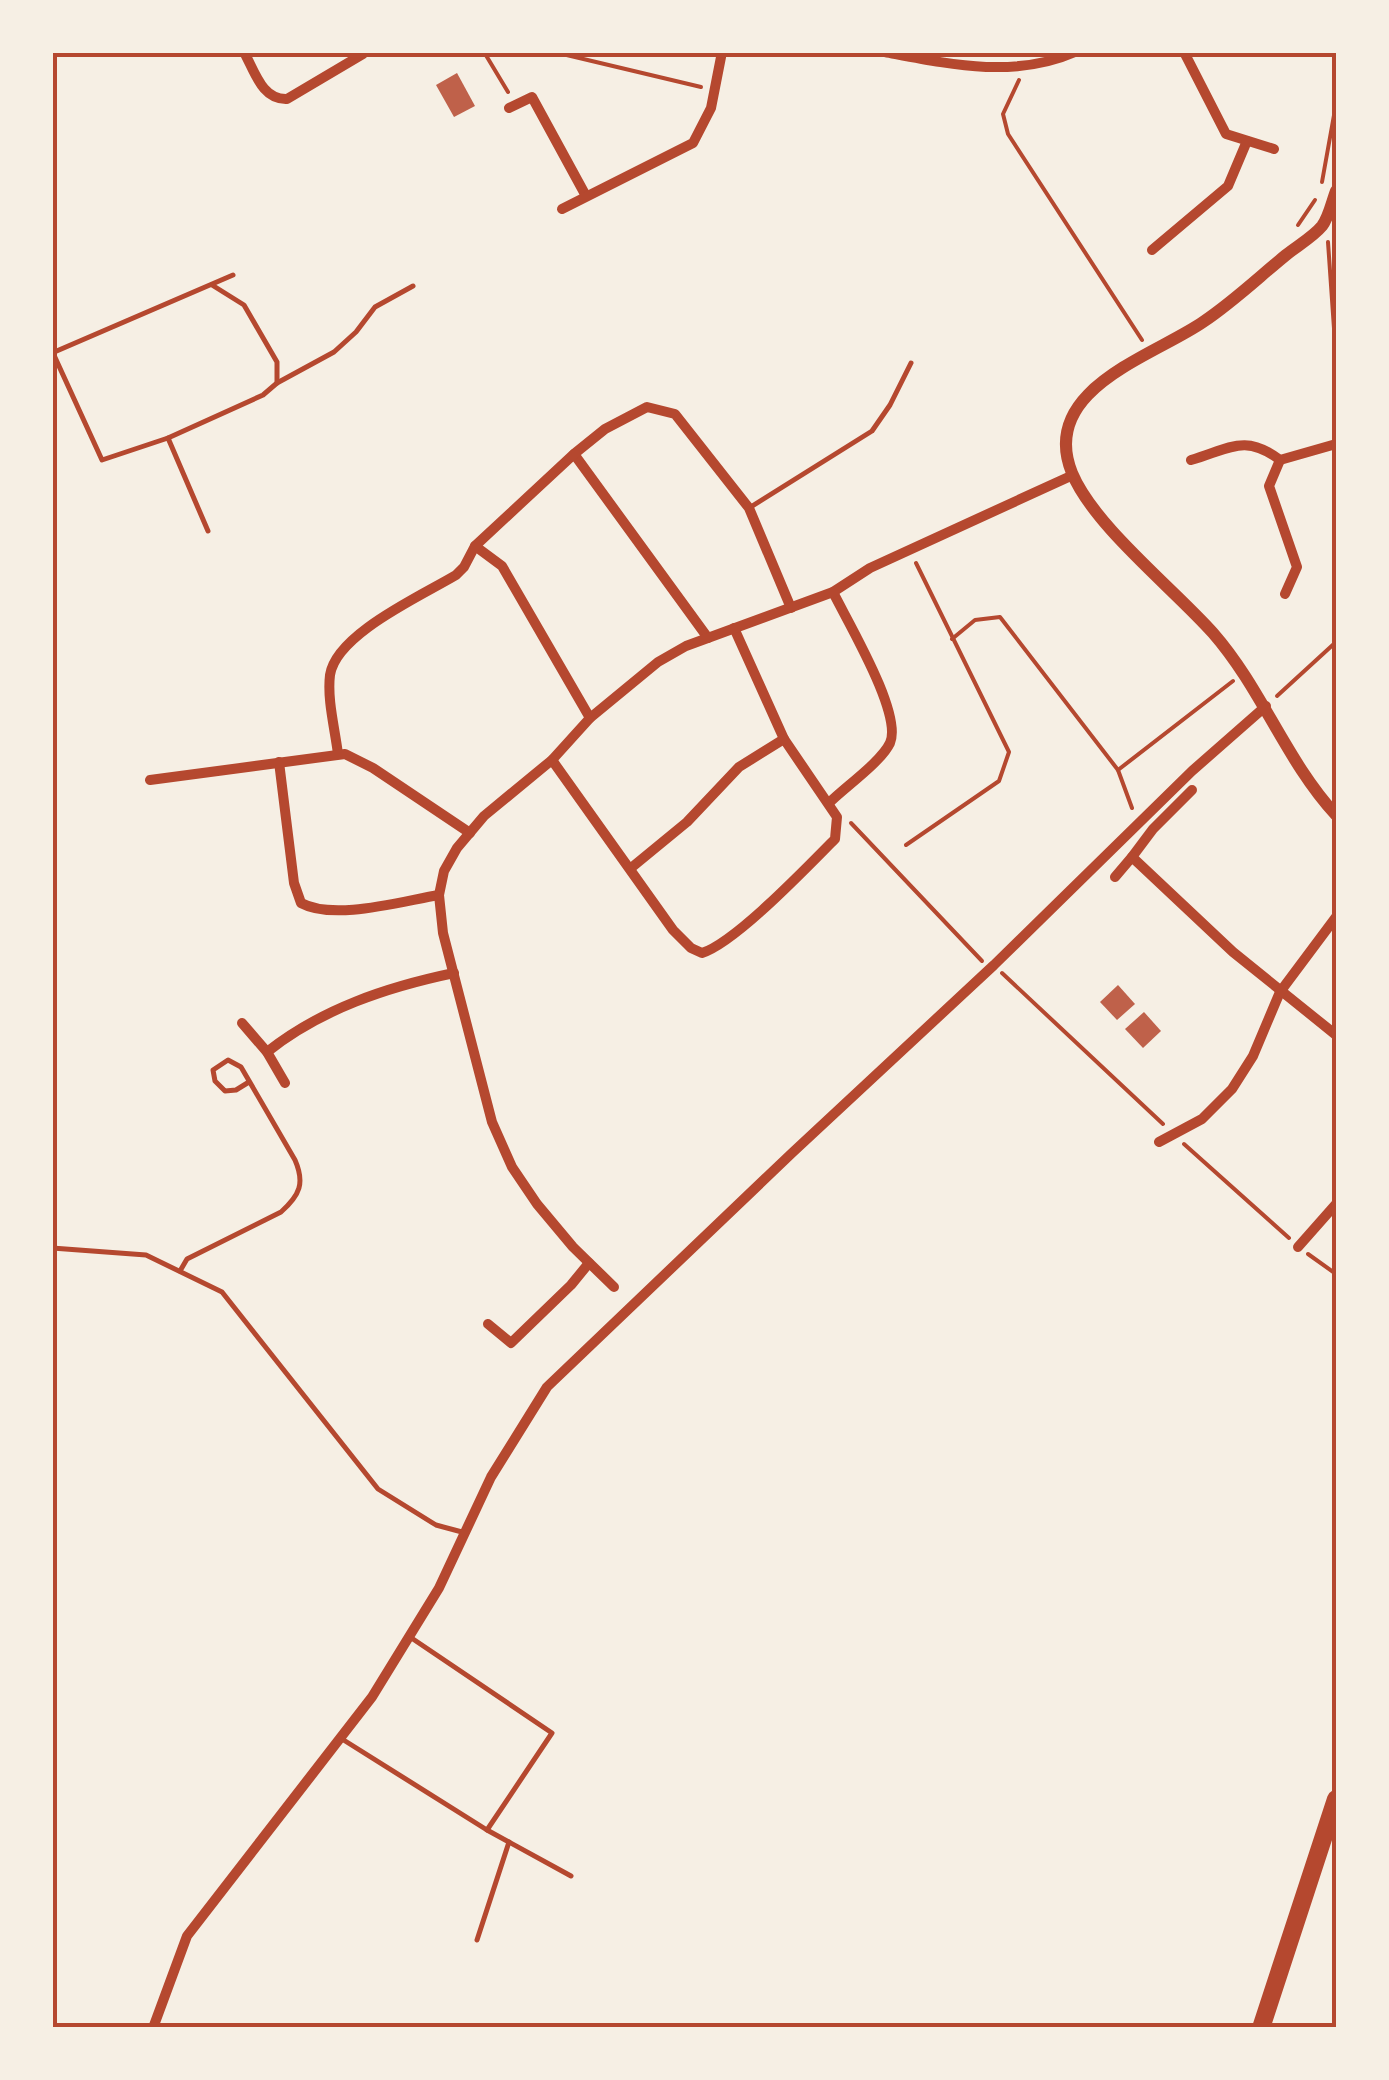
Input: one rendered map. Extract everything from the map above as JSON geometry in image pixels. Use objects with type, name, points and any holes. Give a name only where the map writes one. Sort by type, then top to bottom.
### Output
[{"type":"highway","points":[[1261,2028],[1336,1799]]},
{"type":"street","points":[[244,52],[267,94],[275,100],[286,100],[342,58],[362,54]]},
{"type":"street","points":[[562,209],[692,143],[712,108],[722,52]]},
{"type":"street","points":[[885,52],[991,68],[1052,62],[1074,52]]},
{"type":"street","points":[[1184,52],[1226,134],[1274,149]]},
{"type":"street","points":[[512,106],[532,97],[586,196]]},
{"type":"street","points":[[1152,250],[1228,186],[1247,142]]},
{"type":"street","points":[[1336,190],[1323,224],[1202,324],[1096,384],[1072,420],[1067,456],[1073,474],[1116,532],[1212,632],[1244,672],[1310,786],[1336,815]]},
{"type":"street","points":[[338,754],[330,687],[340,650],[357,634],[464,567],[475,546],[574,454],[605,429],[647,407],[675,414],[749,508],[791,608]]},
{"type":"street","points":[[1191,460],[1247,443],[1263,447],[1280,460]]},
{"type":"street","points":[[1284,594],[1297,567],[1268,486],[1280,460],[1336,444]]},
{"type":"street","points":[[574,454],[708,638]]},
{"type":"street","points":[[614,1287],[537,1204],[512,1167],[492,1122],[444,933],[439,895],[444,871],[484,816],[552,760],[590,718],[658,662],[708,638],[833,592],[870,568],[1073,474]]},
{"type":"street","points":[[475,546],[502,566],[590,718]]},
{"type":"street","points":[[829,803],[884,752],[894,729],[833,592]]},
{"type":"street","points":[[552,760],[673,930],[702,954],[718,946],[835,839],[837,817],[784,739],[734,628]]},
{"type":"street","points":[[152,2028],[187,1936],[372,1696],[439,1588],[491,1477],[547,1387],[992,967],[1192,770],[1266,706]]},
{"type":"street","points":[[631,868],[687,822],[740,767],[784,739]]},
{"type":"street","points":[[150,780],[338,754],[373,768],[470,833]]},
{"type":"street","points":[[279,762],[294,883],[301,903],[313,910],[333,911],[439,895]]},
{"type":"street","points":[[1115,877],[1153,829],[1192,790]]},
{"type":"street","points":[[1132,857],[1280,992],[1336,1035]]},
{"type":"street","points":[[1160,1142],[1202,1120],[1232,1089],[1253,1056],[1280,992],[1332,933],[1336,916]]},
{"type":"street","points":[[267,1052],[297,1028],[394,986],[454,973]]},
{"type":"street","points":[[242,1024],[267,1052],[285,1082]]},
{"type":"street","points":[[1298,1247],[1336,1204]]},
{"type":"street","points":[[488,1324],[511,1343],[589,1263]]},
{"type":"lane","points":[[234,275],[53,353],[102,460],[168,438],[262,395],[334,352],[376,307],[412,286]]},
{"type":"lane","points":[[212,284],[244,305],[276,362],[277,383]]},
{"type":"lane","points":[[749,508],[872,431],[911,363]]},
{"type":"lane","points":[[168,438],[208,532]]},
{"type":"lane","points":[[180,1271],[187,1259],[282,1212],[302,1187],[295,1160],[249,1082],[236,1062],[228,1060],[214,1070],[215,1081],[225,1090],[236,1090],[249,1082]]},
{"type":"lane","points":[[52,1248],[146,1254],[222,1292],[378,1488],[436,1525],[465,1533]]},
{"type":"lane","points":[[409,1636],[552,1733],[487,1830]]},
{"type":"lane","points":[[340,1738],[487,1830],[571,1876]]},
{"type":"lane","points":[[477,1940],[509,1842]]},
{"type":"path","points":[[484,52],[512,106]]},
{"type":"path","points":[[554,52],[715,90]]},
{"type":"path","points":[[1026,67],[1003,114],[1008,134],[1141,341],[1154,334]]},
{"type":"path","points":[[1293,232],[1310,210],[1322,181],[1336,104]]},
{"type":"path","points":[[1323,224],[1330,248],[1336,357]]},
{"type":"path","points":[[906,845],[999,781],[1008,752],[909,550]]},
{"type":"path","points":[[952,640],[975,620],[1000,617],[1118,770],[1132,808],[1145,819]]},
{"type":"path","points":[[1266,706],[1336,642]]},
{"type":"path","points":[[1118,770],[1244,672]]},
{"type":"path","points":[[837,817],[852,823],[992,967],[1174,1135],[1298,1247],[1336,1274]]},
{"type":"building","points":[[457,73],[475,106],[454,117],[436,85]]},
{"type":"building","points":[[1118,985],[1135,1004],[1117,1020],[1100,1002]]},
{"type":"building","points":[[1144,1012],[1161,1031],[1143,1048],[1125,1029]]}]
